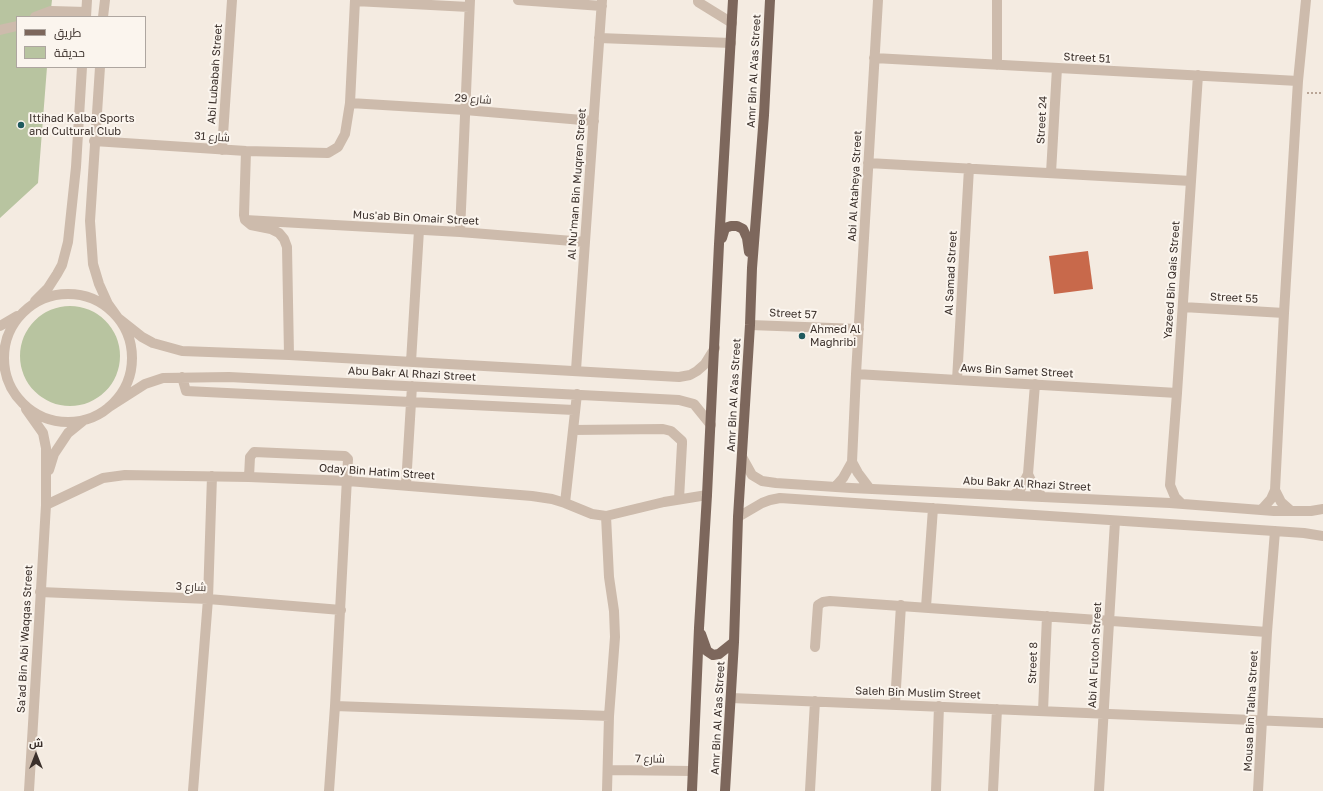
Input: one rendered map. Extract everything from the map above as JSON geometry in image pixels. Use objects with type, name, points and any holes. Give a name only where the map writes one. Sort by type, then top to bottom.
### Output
[{"type":"main road","name":"Amr Bin Al A'as Street","points":[[692,791],[699,628],[733,0]]},
{"type":"main road","name":"Amr Bin Al A'as Street","points":[[725,791],[734,642],[738,517],[750,325],[752,268],[764,115],[770,0]]},
{"type":"main road","points":[[719,244],[725,228],[738,226],[743,229],[747,238],[752,268]]},
{"type":"main road","points":[[699,628],[707,651],[713,655],[719,654],[734,642]]},
{"type":"street","points":[[38,16],[51,11],[86,15],[87,0]]},
{"type":"street","points":[[103,16],[105,0]]},
{"type":"street","name":"Abi Lubabah Street","points":[[222,150],[232,0]]},
{"type":"street","points":[[518,0],[602,3]]},
{"type":"street","points":[[698,0],[698,2],[732,23]]},
{"type":"street","name":"Abi Al Ataheya Street","points":[[852,462],[878,0]]},
{"type":"street","points":[[997,0],[997,65]]},
{"type":"street","points":[[1262,509],[1271,499],[1275,490],[1298,81],[1306,0]]},
{"type":"street","points":[[350,103],[355,1],[470,4],[460,232]]},
{"type":"street","name":"Al Nu'man Bin Muqren Street","points":[[576,370],[602,3]]},
{"type":"street","points":[[0,30],[16,26]]},
{"type":"street","points":[[599,38],[731,43]]},
{"type":"street","name":"Street 51","points":[[874,58],[1298,81]]},
{"type":"street","points":[[17,396],[6,374],[4,354],[6,341],[11,329],[19,317],[48,288],[58,274],[62,265],[68,242],[71,219],[79,127],[82,68]]},
{"type":"street","points":[[0,379],[30,409],[42,416],[56,421],[70,422],[84,420],[97,415],[109,407],[119,397],[131,371],[131,343],[126,329],[108,304],[96,274],[92,253],[90,222],[94,141],[100,68]]},
{"type":"street","name":"Street 24","points":[[1051,173],[1057,68]]},
{"type":"street","name":"Yazeed Bin Qais Street","points":[[1170,485],[1198,75]]},
{"type":"street","name":"شارع 31","points":[[94,141],[222,150],[328,154],[338,147],[345,134],[350,103]]},
{"type":"street","name":"شارع 29","points":[[350,103],[465,110],[594,121]]},
{"type":"street","points":[[246,151],[245,220],[251,225],[279,233],[284,239],[287,247],[289,355]]},
{"type":"street","points":[[868,162],[1191,180]]},
{"type":"street","name":"Al Samad Street","points":[[957,380],[969,168]]},
{"type":"street","name":"Mus'ab Bin Omair Street","points":[[245,220],[460,232],[585,242]]},
{"type":"street","points":[[411,362],[419,230]]},
{"type":"street","points":[[0,326],[40,300],[68,294],[96,300],[108,308],[118,318]]},
{"type":"street","name":"Street 55","points":[[1183,307],[1284,313]]},
{"type":"street","name":"Abu Bakr Al Rhazi Street","points":[[118,318],[142,337],[166,348],[182,351],[576,370],[679,377],[690,375],[697,371],[705,364],[715,348]]},
{"type":"street","name":"Street 57","points":[[750,325],[859,329]]},
{"type":"street","name":"Aws Bin Samet Street","points":[[856,374],[1177,393]]},
{"type":"street","points":[[182,377],[186,391],[574,410]]},
{"type":"street","name":"Abu Bakr Al Rhazi Street","points":[[109,407],[145,384],[163,378],[229,377],[679,400],[694,404],[711,425]]},
{"type":"street","points":[[1014,495],[1021,488],[1028,474],[1035,384]]},
{"type":"street","points":[[406,485],[412,386]]},
{"type":"street","points":[[565,502],[574,410],[577,394]]},
{"type":"street","name":"Sa'ad Bin Abi Waqqas Street","points":[[17,396],[43,433],[46,448],[46,505],[29,791]]},
{"type":"street","name":"Sa'ad Bin Abi Waqqas Street","points":[[45,489],[54,454],[68,433],[84,420]]},
{"type":"street","points":[[572,430],[663,429],[671,431],[682,441],[679,499]]},
{"type":"street","points":[[249,477],[250,457],[254,452],[345,456],[348,459],[341,610],[329,791]]},
{"type":"street","name":"Abu Bakr Al Rhazi Street","points":[[742,457],[752,475],[762,481],[870,489],[1181,503],[1262,509],[1323,509]]},
{"type":"street","points":[[835,487],[843,478],[852,462]]},
{"type":"street","points":[[852,462],[870,489]]},
{"type":"street","points":[[1028,474],[1032,484],[1042,496]]},
{"type":"street","name":"Oday Bin Hatim Street","points":[[46,505],[102,478],[125,475],[249,477],[406,485],[532,496],[565,502],[592,514],[606,516],[679,499],[707,495]]},
{"type":"street","points":[[193,791],[208,599],[212,476]]},
{"type":"street","points":[[1155,502],[1170,485],[1175,497],[1181,503]]},
{"type":"street","points":[[1275,490],[1281,502],[1290,510]]},
{"type":"street","points":[[738,517],[766,501],[780,498],[1317,534],[1323,536]]},
{"type":"street","points":[[926,607],[933,508]]},
{"type":"street","points":[[606,516],[609,577],[614,611],[615,637],[609,716],[607,791]]},
{"type":"street","name":"Abi Al Futooh Street","points":[[1099,791],[1115,521]]},
{"type":"street","name":"Mousa Bin Talha Street","points":[[1258,791],[1267,632],[1275,532]]},
{"type":"street","name":"شارع 3","points":[[40,592],[208,599],[341,610]]},
{"type":"street","points":[[815,647],[818,604],[830,601],[1267,632]]},
{"type":"street","points":[[895,704],[901,605]]},
{"type":"street","name":"Street 8","points":[[1043,711],[1047,616]]},
{"type":"street","name":"Saleh Bin Muslim Street","points":[[731,698],[1323,723]]},
{"type":"street","points":[[810,791],[815,701]]},
{"type":"street","points":[[335,706],[609,716]]},
{"type":"street","points":[[936,791],[940,706]]},
{"type":"street","points":[[993,791],[997,709]]},
{"type":"street","name":"شارع 7","points":[[608,770],[693,771]]},
{"type":"path","points":[[1298,92],[1323,93]]},
{"type":"green space","name":"Ittihad Kalba Sports and Cultural Club","points":[[0,0],[52,0],[50,16],[16,16],[16,68],[47,68],[38,183],[0,218]]},
{"type":"green space","points":[[70,306],[89,310],[105,321],[116,337],[120,356],[116,375],[105,391],[89,402],[70,406],[51,402],[35,391],[24,375],[20,356],[24,337],[35,321],[51,310]]},
{"type":"building","points":[[1088,251],[1093,289],[1054,294],[1049,256]]},
{"type":"place","name":"Ittihad Kalba Sports and Cultural Club","points":[[21,125]]},
{"type":"place","name":"Ahmed Al Maghribi","points":[[802,336]]}]
